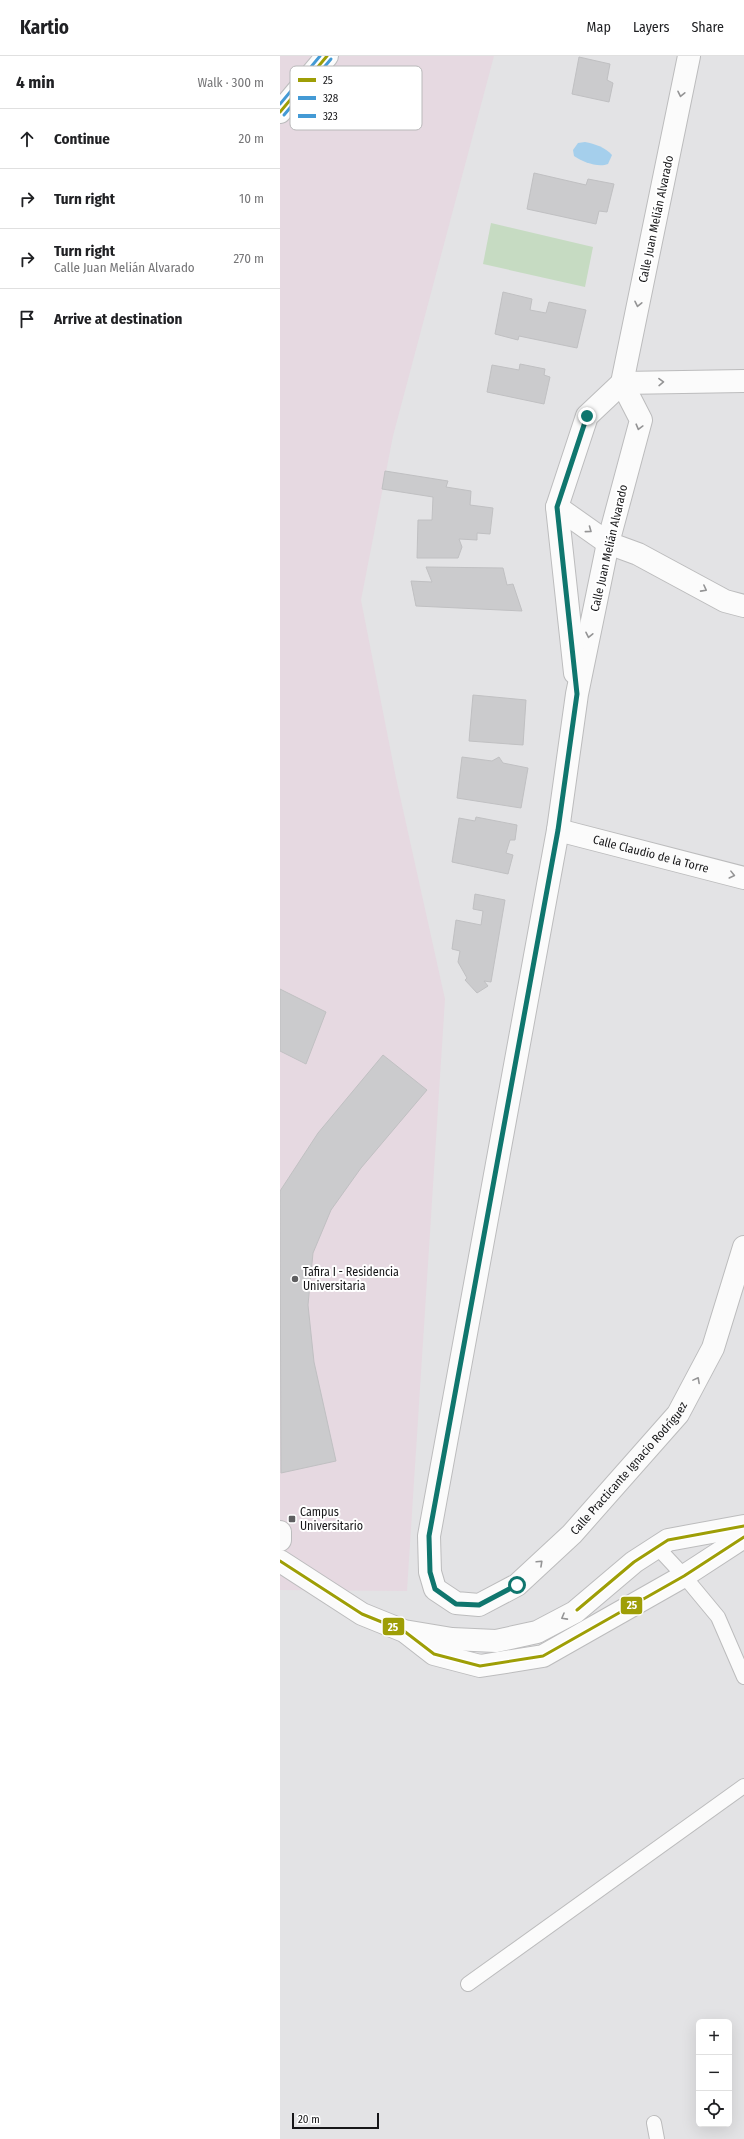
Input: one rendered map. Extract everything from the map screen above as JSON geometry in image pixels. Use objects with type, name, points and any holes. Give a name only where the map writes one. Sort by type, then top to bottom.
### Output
[{"type":"street","points":[[319,66],[327,56]]},
{"type":"street","name":"Calle Juan Melián Alvarado","points":[[577,694],[557,507],[587,416],[622,383],[689,56]]},
{"type":"street","points":[[280,112],[290,100]]},
{"type":"street","points":[[622,383],[744,381]]},
{"type":"street","name":"Calle Juan Melián Alvarado","points":[[435,1589],[430,1572],[429,1536],[558,830],[577,694],[608,544],[641,420],[622,383]]},
{"type":"street","points":[[557,507],[608,544],[638,554],[725,601],[744,606]]},
{"type":"street","name":"Calle Claudio de la Torre","points":[[558,830],[744,878]]},
{"type":"street","name":"Calle Practicante Ignacio Rodríguez","points":[[435,1589],[456,1604],[479,1605],[517,1585],[572,1534],[678,1414],[713,1348],[744,1247]]},
{"type":"street","points":[[280,1561],[362,1614],[404,1631],[452,1639],[496,1641],[537,1632],[575,1612],[634,1562],[668,1540],[744,1526]]},
{"type":"street","points":[[280,1532],[280,1540]]},
{"type":"street","points":[[404,1631],[434,1654],[480,1666],[543,1656],[684,1576],[744,1537]]},
{"type":"lane","points":[[657,1547],[684,1576],[718,1617],[744,1677]]},
{"type":"lane","points":[[468,1984],[744,1786]]},
{"type":"lane","points":[[654,2122],[657,2139]]},
{"type":"shaded area","points":[[280,56],[494,56],[393,436],[361,600],[396,778],[445,999],[407,1591],[280,1590]]},
{"type":"green space","points":[[491,223],[593,247],[585,287],[483,264]]},
{"type":"water","points":[[585,142],[600,146],[609,152],[612,155],[608,164],[591,164],[574,156],[573,150],[578,143]]},
{"type":"building","points":[[579,57],[610,64],[607,80],[613,83],[609,102],[572,94]]},
{"type":"building","points":[[534,173],[586,185],[588,179],[614,184],[607,212],[599,211],[596,224],[527,209]]},
{"type":"building","points":[[503,292],[532,299],[530,310],[546,313],[549,302],[586,310],[577,348],[519,336],[518,340],[495,334]]},
{"type":"building","points":[[520,364],[545,369],[544,375],[550,377],[544,404],[487,392],[492,365],[519,370]]},
{"type":"building","points":[[385,471],[448,481],[446,487],[471,491],[470,505],[493,508],[490,534],[477,533],[477,540],[459,539],[462,547],[458,558],[417,558],[418,520],[432,520],[433,497],[382,489]]},
{"type":"building","points":[[426,567],[503,568],[507,585],[513,584],[522,611],[416,606],[411,581],[432,582]]},
{"type":"building","points":[[473,695],[526,700],[523,745],[469,741]]},
{"type":"building","points":[[462,757],[492,761],[499,757],[503,763],[528,768],[521,808],[457,798]]},
{"type":"building","points":[[476,817],[517,825],[515,840],[510,840],[506,853],[513,855],[508,874],[452,862],[459,818],[475,821]]},
{"type":"building","points":[[475,894],[505,900],[491,982],[484,981],[488,986],[477,993],[465,980],[467,978],[458,962],[460,951],[452,949],[456,920],[481,925],[483,911],[473,909]]},
{"type":"building","points":[[280,989],[326,1012],[306,1064],[280,1051]]},
{"type":"building","name":"Tafira I - Residencia Universitaria","points":[[383,1055],[427,1090],[361,1168],[331,1210],[313,1253],[308,1305],[314,1362],[336,1461],[281,1473],[280,1191],[318,1133]]},
{"type":"transit line","name":"323","points":[[312,66],[320,56]]},
{"type":"transit line","name":"25","points":[[319,66],[327,56]]},
{"type":"transit line","name":"328","points":[[325,66],[331,59]]},
{"type":"transit line","name":"323","points":[[280,104],[290,92]]},
{"type":"transit line","name":"25","points":[[280,112],[290,100]]},
{"type":"transit line","name":"328","points":[[284,115],[290,108]]},
{"type":"transit line","name":"25","points":[[577,1610],[634,1562],[668,1540],[744,1526]]},
{"type":"transit line","name":"25","points":[[280,1561],[362,1614],[404,1631],[434,1654],[480,1666],[543,1656],[684,1576],[744,1537]]},
{"type":"place","name":"Tafira I - Residencia Universitaria","points":[[295,1279]]},
{"type":"place","name":"Campus Universitario","points":[[292,1519]]},
{"type":"route","points":[[517,1585],[479,1605],[456,1604],[435,1589],[430,1572],[429,1536],[558,830],[577,694],[557,507],[587,416]]}]
